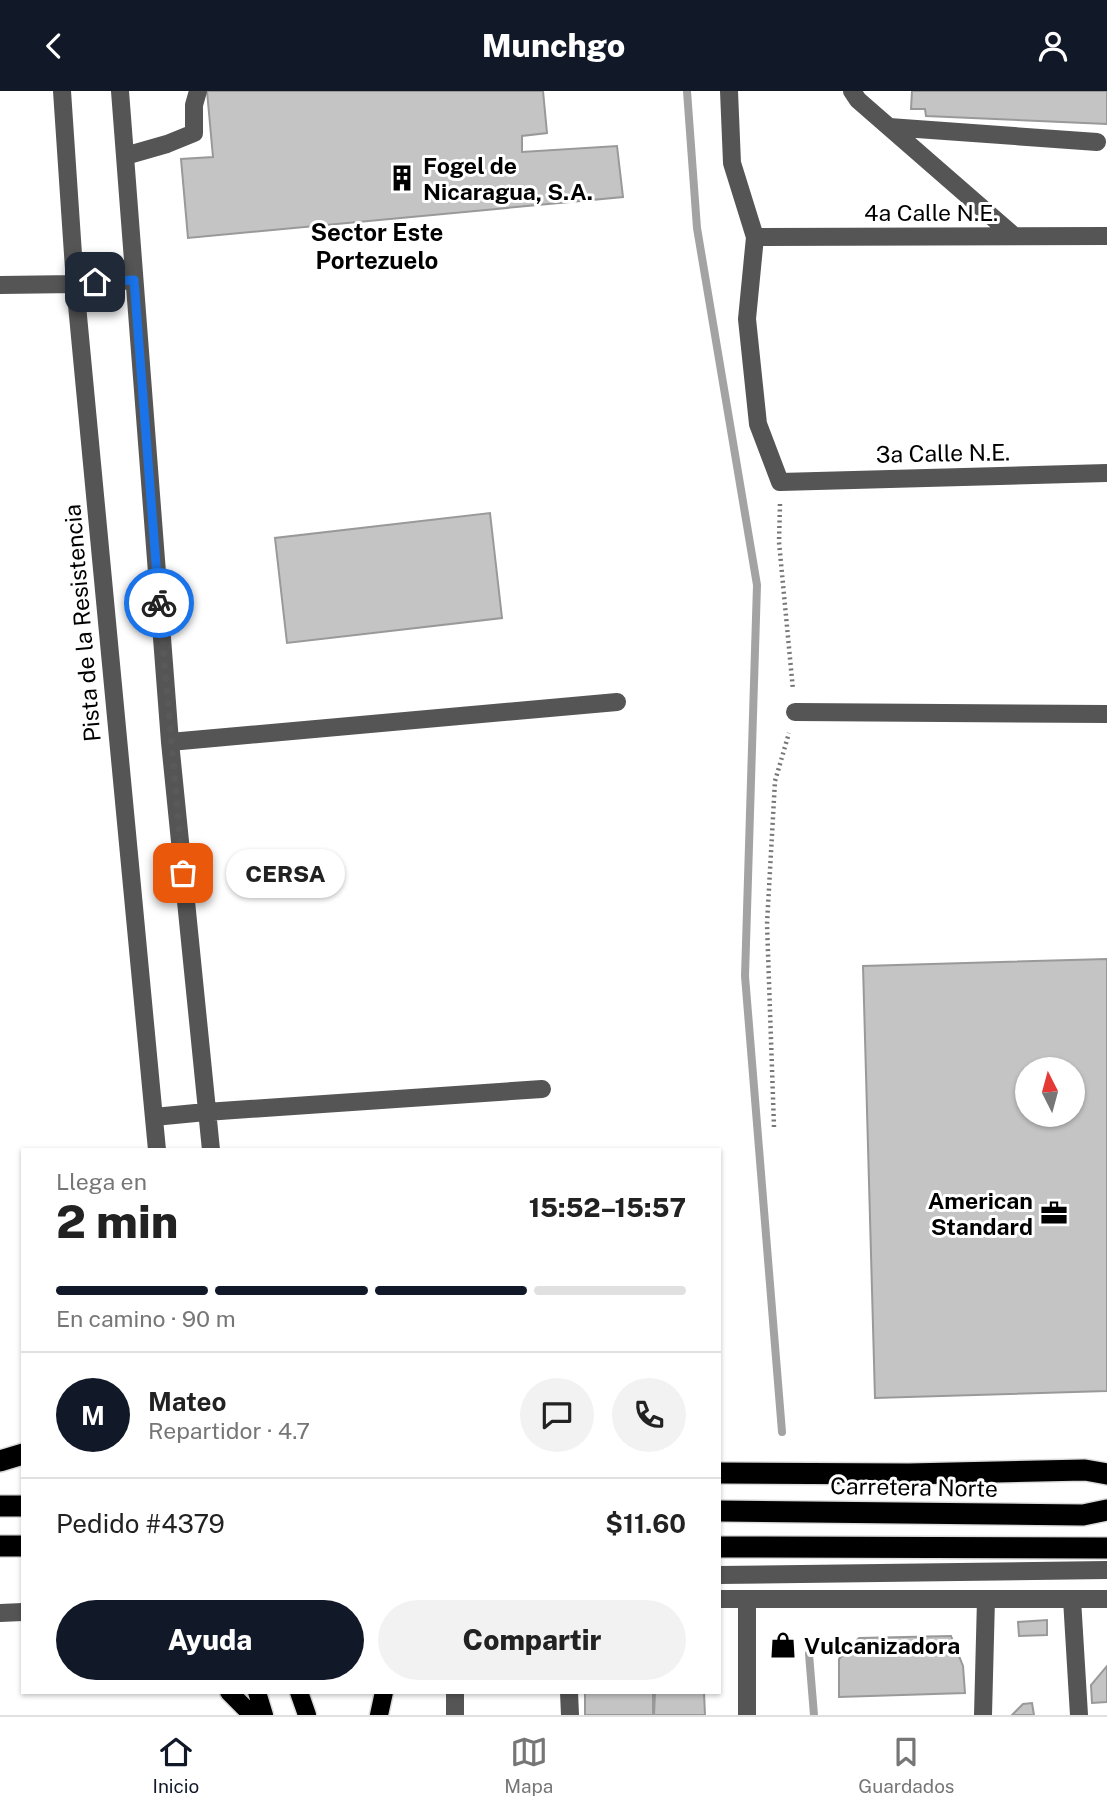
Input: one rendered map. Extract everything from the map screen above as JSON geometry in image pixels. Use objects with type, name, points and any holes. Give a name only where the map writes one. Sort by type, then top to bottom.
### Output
[{"type":"highway","points":[[0,1461],[21,1455]]},
{"type":"highway","points":[[721,1473],[1084,1470],[1107,1474]]},
{"type":"highway","points":[[0,1506],[21,1506]]},
{"type":"highway","name":"Carretera Norte","points":[[721,1511],[1083,1515],[1107,1510]]},
{"type":"highway","points":[[0,1546],[21,1546]]},
{"type":"highway","points":[[721,1547],[1107,1548]]},
{"type":"main road","points":[[231,1694],[252,1715]]},
{"type":"main road","points":[[258,1694],[264,1715]]},
{"type":"main road","points":[[300,1694],[307,1715]]},
{"type":"main road","points":[[379,1715],[384,1694]]},
{"type":"street","name":"Pista de la Resistencia","points":[[62,91],[75,284],[157,1148]]},
{"type":"street","points":[[120,91],[170,742],[211,1148]]},
{"type":"street","points":[[125,156],[194,134],[194,105],[198,91]]},
{"type":"street","points":[[729,91],[732,163],[755,237],[747,319],[756,411],[758,424],[780,482]]},
{"type":"street","points":[[852,91],[858,100],[1014,236]]},
{"type":"street","points":[[889,127],[1097,142]]},
{"type":"street","name":"4a Calle N.E.","points":[[755,237],[1107,236]]},
{"type":"street","points":[[0,285],[134,280]]},
{"type":"street","name":"3a Calle N.E.","points":[[780,482],[1107,473]]},
{"type":"street","points":[[170,742],[617,702]]},
{"type":"street","points":[[795,712],[1107,713]]},
{"type":"street","points":[[154,1117],[206,1111],[542,1089]]},
{"type":"street","points":[[721,1575],[1107,1570]]},
{"type":"street","points":[[721,1599],[1107,1599]]},
{"type":"street","points":[[983,1715],[986,1599]]},
{"type":"street","points":[[1072,1599],[1079,1715]]},
{"type":"street","points":[[747,1600],[747,1715]]},
{"type":"street","points":[[0,1613],[21,1612]]},
{"type":"street","points":[[455,1694],[455,1715]]},
{"type":"street","points":[[569,1694],[570,1715]]},
{"type":"path","points":[[774,1127],[767,924],[775,781],[795,712],[779,542],[780,482]]},
{"type":"building","name":"Fogel de Nicaragua, S.A.","points":[[207,91],[543,91],[547,133],[522,136],[522,152],[617,146],[623,197],[188,238],[181,159],[213,157]]},
{"type":"building","points":[[912,91],[1107,91],[1107,124],[926,116],[925,109],[911,109]]},
{"type":"building","points":[[490,513],[502,618],[287,643],[275,538]]},
{"type":"building","points":[[1107,959],[1107,1391],[875,1398],[863,966]]},
{"type":"building","points":[[1047,1620],[1047,1635],[1019,1636],[1018,1622]]},
{"type":"building","points":[[951,1636],[963,1666],[965,1693],[839,1697],[839,1659],[859,1638]]},
{"type":"building","points":[[1107,1666],[1107,1702],[1092,1703],[1091,1685]]},
{"type":"building","points":[[585,1694],[653,1694],[653,1715],[585,1715]]},
{"type":"building","points":[[655,1694],[704,1694],[705,1715],[654,1715]]},
{"type":"building","points":[[1032,1703],[1034,1715],[1012,1715],[1023,1704]]},
{"type":"waterway","points":[[687,91],[697,228],[757,585],[745,976],[782,1432]]},
{"type":"waterway","points":[[809,1654],[814,1715]]},
{"type":"way so far","points":[[159,603],[183,873]]},
{"type":"place","name":"Fogel de Nicaragua, S.A.","points":[[402,178]]},
{"type":"place","name":"CERSA","points":[[183,873]]},
{"type":"place","name":"American Standard","points":[[1054,1213]]},
{"type":"place","name":"Vulcanizadora","points":[[783,1645]]},
{"type":"district","name":"Sector Este Portezuelo","points":[[377,246]]},
{"type":"route","points":[[95,282],[134,280],[159,603]]}]
